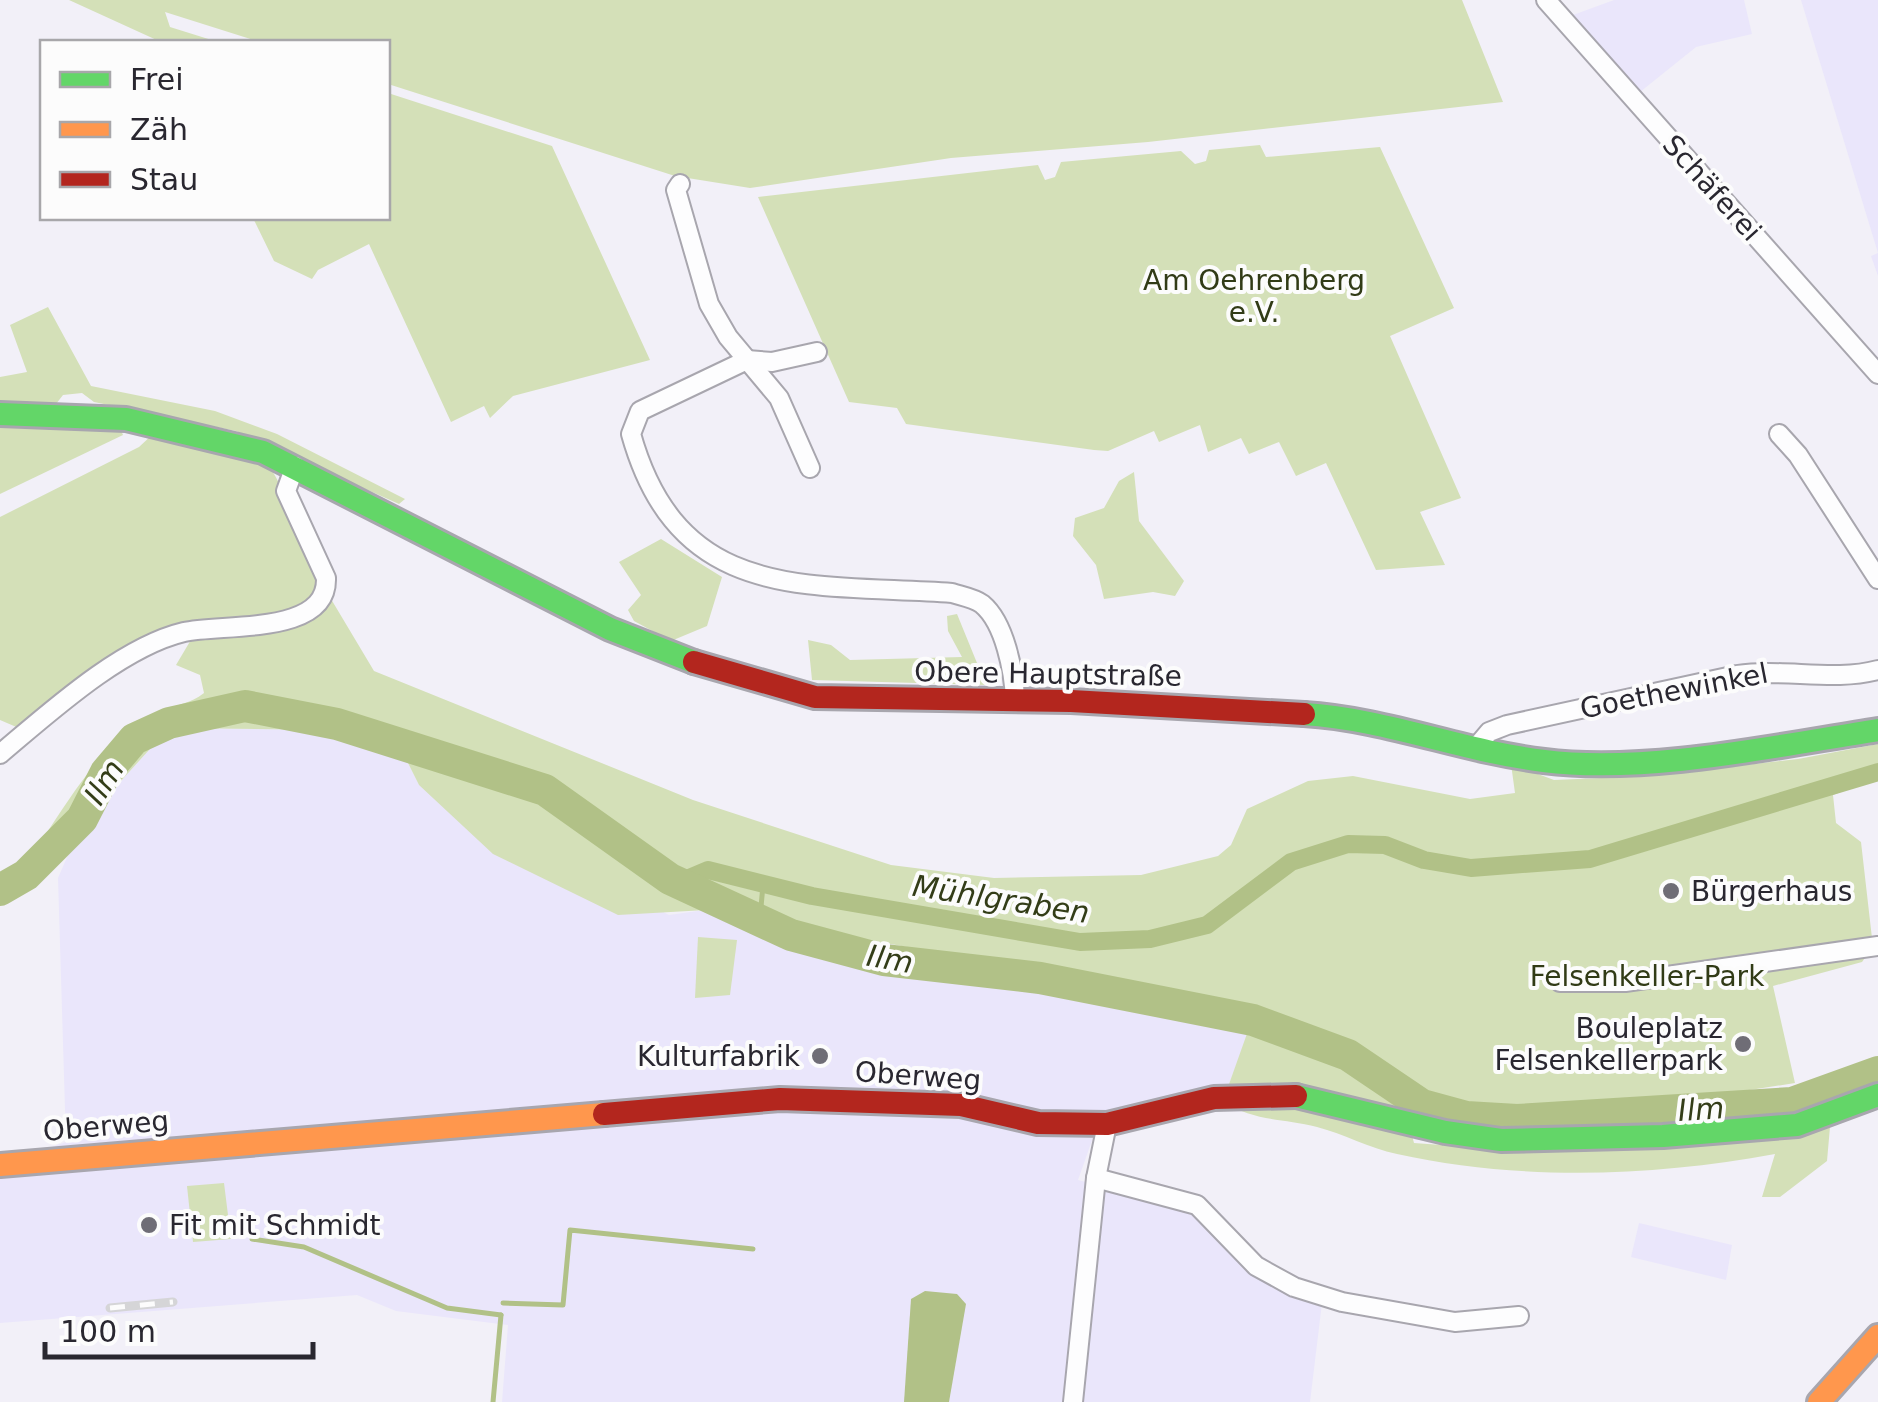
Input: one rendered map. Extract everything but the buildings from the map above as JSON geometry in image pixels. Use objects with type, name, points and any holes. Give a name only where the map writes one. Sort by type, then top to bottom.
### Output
[{"type":"street","name":"Schäferei","points":[[1546,0],[1878,374]]},
{"type":"street","points":[[680,184],[676,190],[693,238],[700,281],[728,337],[779,398],[810,468]]},
{"type":"street","points":[[817,352],[772,362],[748,360],[654,404],[633,422],[634,445],[675,525],[712,556],[775,580],[952,593],[973,600],[992,616],[1006,652],[1014,700]]},
{"type":"street","name":"Obere Hauptstraße","points":[[0,414],[126,419],[263,452],[610,629],[725,674],[815,697],[852,701],[1014,700],[1355,717],[1561,763],[1639,762],[1780,748],[1878,730]]},
{"type":"street","points":[[1779,434],[1798,454],[1878,579]]},
{"type":"street","points":[[0,754],[122,660],[154,642],[188,631],[287,620],[317,606],[327,592],[326,578],[286,491],[295,466]]},
{"type":"street","name":"Goethewinkel","points":[[1478,746],[1489,732],[1507,725],[1737,674],[1772,670],[1860,674],[1878,670]]},
{"type":"street","points":[[1560,982],[1626,982],[1878,946]]},
{"type":"street","name":"Oberweg","points":[[0,1164],[780,1098],[962,1105],[1038,1123],[1107,1124],[1214,1098],[1258,1094],[1305,1096],[1444,1132],[1501,1140],[1663,1136],[1796,1124],[1878,1095]]},
{"type":"street","points":[[1073,1402],[1096,1178],[1107,1124]]},
{"type":"street","points":[[1096,1178],[1197,1205],[1256,1266],[1294,1287],[1342,1302],[1455,1322],[1518,1316]]},
{"type":"street","points":[[1828,1399],[1874,1341]]},
{"type":"shaded area","points":[[1614,0],[1744,0],[1752,34],[1696,47],[1640,92],[1573,15]]},
{"type":"shaded area","points":[[1801,0],[1878,0],[1878,253]]},
{"type":"shaded area","points":[[1878,253],[1878,276],[1871,256]]},
{"type":"shaded area","points":[[169,728],[334,730],[402,751],[419,785],[669,915],[705,910],[1070,977],[1250,1028],[1223,1101],[1101,1115],[1078,1180],[1198,1211],[1255,1274],[1322,1303],[1310,1402],[502,1402],[508,1325],[396,1311],[357,1295],[0,1323],[0,1153],[49,1148],[66,1142],[58,878],[81,825]]},
{"type":"shaded area","points":[[1639,1223],[1732,1245],[1726,1280],[1631,1257]]},
{"type":"shaded area","points":[[925,1291],[957,1294],[966,1304],[949,1402],[904,1402],[911,1299]]},
{"type":"green space","points":[[69,0],[1462,0],[1503,102],[1148,142],[951,158],[750,188],[675,176],[390,85],[390,40],[254,40],[165,12],[170,27],[212,40],[157,40]]},
{"type":"green space","points":[[390,94],[552,146],[650,360],[513,396],[490,418],[484,406],[451,422],[369,244],[318,270],[312,279],[274,261],[254,220],[390,220]]},
{"type":"green space","name":"Am Oehrenberg e.V.","points":[[1260,145],[1266,157],[1380,147],[1454,308],[1390,336],[1461,498],[1420,512],[1445,565],[1376,570],[1326,463],[1296,476],[1279,442],[1249,454],[1241,438],[1208,452],[1200,425],[1159,442],[1154,431],[1108,451],[1094,450],[906,424],[897,408],[849,402],[758,197],[1038,165],[1045,180],[1055,177],[1061,162],[1181,151],[1195,164],[1206,161],[1209,150]]},
{"type":"green space","points":[[48,307],[91,386],[215,411],[277,434],[405,499],[399,504],[236,431],[94,402],[82,393],[63,395],[56,404],[0,404],[0,377],[27,372],[10,325]]},
{"type":"green space","points":[[0,425],[120,428],[123,435],[0,494]]},
{"type":"green space","points":[[153,434],[234,452],[272,471],[313,564],[319,585],[316,594],[293,611],[165,632],[21,729],[0,720],[0,517],[139,447]]},
{"type":"green space","points":[[1134,472],[1139,521],[1184,581],[1175,596],[1153,592],[1104,599],[1096,565],[1073,536],[1075,518],[1104,508],[1119,481]]},
{"type":"green space","points":[[661,539],[722,577],[707,626],[671,641],[634,621],[628,610],[641,595],[619,562]]},
{"type":"green space","name":"Felsenkeller-Park","points":[[331,599],[374,671],[693,800],[891,865],[994,878],[1141,875],[1218,856],[1231,845],[1247,809],[1308,781],[1353,776],[1470,799],[1515,793],[1511,764],[1554,780],[1647,776],[1798,759],[1878,744],[1878,778],[1833,795],[1836,823],[1861,842],[1873,947],[1862,962],[1773,986],[1795,1083],[1718,1095],[1518,1110],[1405,1109],[1414,1143],[1510,1150],[1830,1127],[1827,1161],[1780,1197],[1762,1197],[1775,1154],[1633,1171],[1491,1169],[1397,1154],[1317,1127],[1257,1116],[1223,1101],[1249,1028],[1070,977],[706,910],[618,915],[493,854],[419,785],[402,751],[334,730],[169,728],[81,825],[42,840],[93,767],[124,735],[162,711],[204,693],[200,675],[176,665],[195,633],[316,612]]},
{"type":"green space","points":[[957,614],[986,685],[812,680],[808,640],[831,645],[850,660],[962,657],[948,631],[947,616]]},
{"type":"green space","points":[[698,937],[737,940],[730,995],[695,998]]},
{"type":"green space","points":[[224,1183],[231,1239],[193,1242],[187,1186]]},
{"type":"waterway","name":"Ilm","points":[[0,890],[26,875],[82,819],[106,772],[134,739],[169,723],[245,706],[337,724],[545,790],[670,879],[791,935],[884,960],[1040,978],[1253,1020],[1348,1055],[1422,1105],[1466,1117],[1517,1120],[1792,1103],[1878,1072]]},
{"type":"waterway","name":"Mühlgraben","points":[[682,881],[708,870],[812,896],[1080,942],[1150,939],[1207,925],[1291,862],[1348,844],[1385,845],[1424,860],[1471,868],[1590,859],[1878,772]]},
{"type":"waterway","points":[[760,918],[763,885]]},
{"type":"waterway","points":[[503,1303],[563,1305],[570,1230],[753,1249]]},
{"type":"waterway","points":[[252,1239],[304,1247],[447,1308],[501,1315]]},
{"type":"waterway","points":[[493,1402],[501,1315]]},
{"type":"railway","points":[[110,1308],[173,1302]]},
{"type":"traffic: fast","points":[[0,414],[126,419],[263,452],[610,629],[694,662]]},
{"type":"traffic: fast","points":[[1304,714],[1365,722],[1514,756],[1583,764],[1668,761],[1878,730]]},
{"type":"traffic: fast","points":[[1296,1096],[1445,1132],[1501,1140],[1663,1136],[1797,1125],[1878,1095]]},
{"type":"traffic: slow","points":[[0,1165],[604,1114]]},
{"type":"traffic: slow","points":[[1819,1402],[1878,1336]]},
{"type":"traffic: jam","points":[[694,662],[815,697],[1071,701],[1304,714]]},
{"type":"traffic: jam","points":[[604,1114],[780,1099],[961,1105],[1038,1123],[1107,1124],[1214,1098],[1296,1096]]},
{"type":"place","name":"Bürgerhaus","points":[[1671,891]]},
{"type":"place","name":"Bouleplatz Felsenkellerpark","points":[[1743,1044]]},
{"type":"place","name":"Kulturfabrik","points":[[820,1056]]},
{"type":"place","name":"Fit mit Schmidt","points":[[149,1225]]}]
